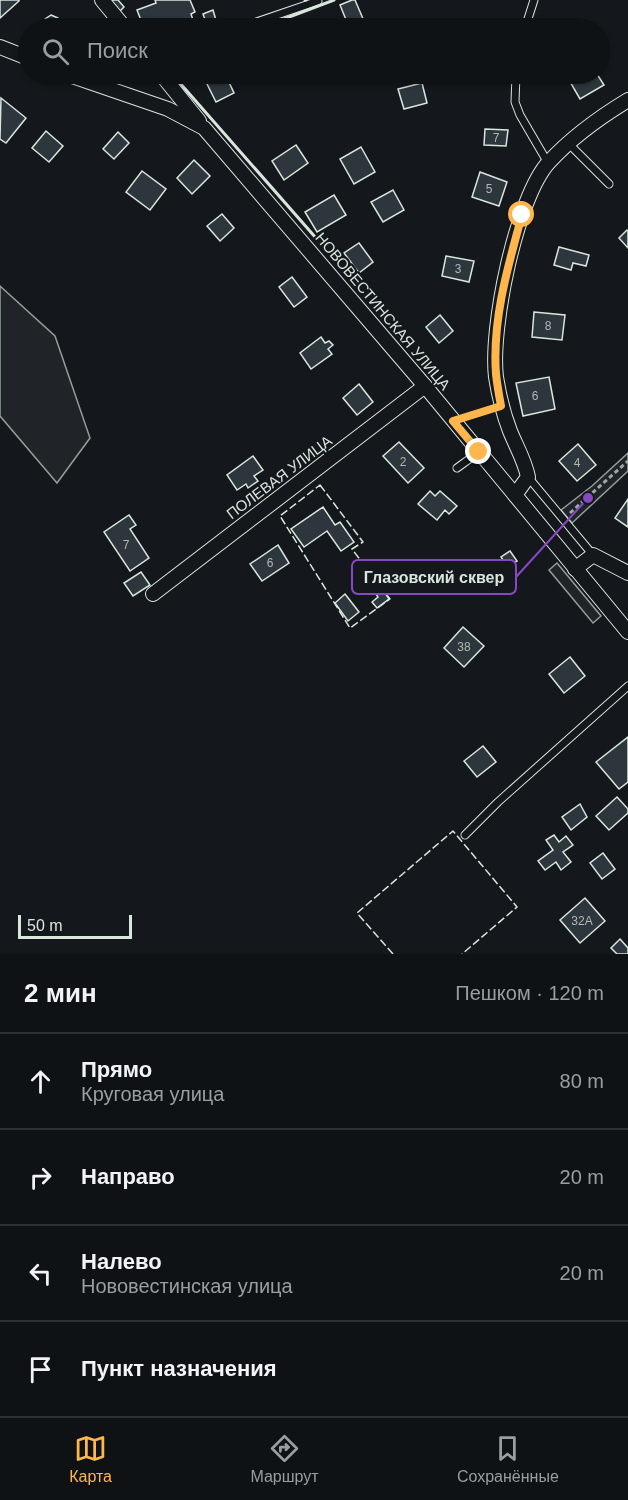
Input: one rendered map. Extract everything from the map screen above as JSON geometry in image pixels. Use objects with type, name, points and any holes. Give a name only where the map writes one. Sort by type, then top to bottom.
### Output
[{"type":"street","points":[[102,0],[117,18]]},
{"type":"street","points":[[0,47],[18,54]]},
{"type":"street","name":"НОВОВЕСТИНСКАЯ УЛИЦА","points":[[95,84],[168,109],[204,128],[426,386],[628,632]]},
{"type":"street","points":[[168,84],[204,128]]},
{"type":"street","points":[[515,495],[528,477],[501,406],[496,374],[496,338],[501,299],[522,215],[534,185],[548,163],[594,122],[628,100]]},
{"type":"street","name":"ПОЛЕВАЯ УЛИЦА","points":[[153,594],[426,386]]},
{"type":"street","points":[[575,569],[593,555],[628,573]]},
{"type":"lane","points":[[528,18],[534,0]]},
{"type":"lane","points":[[268,18],[318,1]]},
{"type":"lane","points":[[516,84],[515,102],[528,130],[548,163]]},
{"type":"lane","points":[[569,144],[609,184]]},
{"type":"lane","points":[[457,468],[479,452]]},
{"type":"lane","points":[[528,477],[593,555]]},
{"type":"lane","points":[[465,835],[498,802],[628,686]]},
{"type":"path","points":[[453,421],[501,406]]},
{"type":"path","points":[[562,520],[628,461]]},
{"type":"shaded area","points":[[0,286],[55,336],[90,438],[57,483],[0,416]]},
{"type":"shaded area","points":[[628,453],[628,471],[572,523],[561,510],[592,486]]},
{"type":"shaded area","points":[[557,563],[601,616],[593,623],[549,570]]},
{"type":"building","points":[[0,0],[19,0],[19,1],[0,18]]},
{"type":"building","points":[[109,0],[118,0],[124,7],[117,14]]},
{"type":"building","points":[[155,0],[190,0],[195,12],[191,14],[192,18],[140,18],[137,10],[156,3]]},
{"type":"building","points":[[355,0],[363,18],[345,18],[340,5]]},
{"type":"building","points":[[213,10],[215,18],[204,18],[203,14]]},
{"type":"building","points":[[207,84],[230,84],[234,93],[216,102]]},
{"type":"building","points":[[422,84],[427,103],[404,109],[398,89]]},
{"type":"building","points":[[571,84],[604,85],[580,99]]},
{"type":"building","points":[[1,98],[26,118],[6,143],[0,139]]},
{"type":"building","points":[[485,129],[508,130],[506,146],[484,145]]},
{"type":"building","points":[[46,131],[63,146],[49,162],[32,148]]},
{"type":"building","points":[[118,132],[129,143],[114,159],[103,149]]},
{"type":"building","points":[[296,145],[308,163],[284,180],[272,161]]},
{"type":"building","points":[[361,147],[375,172],[354,184],[340,159]]},
{"type":"building","points":[[194,160],[210,176],[192,194],[177,178]]},
{"type":"building","points":[[142,171],[166,189],[150,210],[126,192]]},
{"type":"building","points":[[480,172],[507,182],[499,206],[472,197]]},
{"type":"building","points":[[393,190],[404,210],[383,222],[371,202]]},
{"type":"building","points":[[334,195],[346,215],[317,232],[305,212]]},
{"type":"building","points":[[222,214],[234,228],[220,241],[207,226]]},
{"type":"building","points":[[628,231],[628,248],[619,238]]},
{"type":"building","points":[[359,243],[373,262],[359,273],[344,253]]},
{"type":"building","points":[[559,247],[589,255],[586,266],[573,263],[571,270],[554,265]]},
{"type":"building","points":[[446,256],[474,261],[469,282],[442,276]]},
{"type":"building","points":[[292,277],[307,297],[294,307],[279,287]]},
{"type":"building","points":[[534,312],[565,315],[562,340],[532,337]]},
{"type":"building","points":[[440,315],[453,331],[439,343],[426,327]]},
{"type":"building","points":[[321,337],[325,343],[329,341],[333,345],[328,349],[332,354],[311,369],[300,353]]},
{"type":"building","points":[[549,377],[555,409],[523,416],[516,383]]},
{"type":"building","points":[[359,384],[373,402],[357,415],[343,398]]},
{"type":"building","points":[[399,442],[424,468],[408,483],[383,456]]},
{"type":"building","points":[[578,444],[596,465],[577,481],[559,461]]},
{"type":"building","points":[[253,456],[263,470],[254,476],[258,481],[248,488],[246,484],[237,490],[227,475]]},
{"type":"building","points":[[430,491],[435,496],[440,491],[457,506],[449,514],[445,510],[437,520],[418,504]]},
{"type":"building","points":[[628,499],[628,527],[615,518]]},
{"type":"building","points":[[323,507],[335,525],[340,522],[354,542],[341,551],[327,531],[304,547],[291,529]]},
{"type":"building","points":[[129,515],[136,525],[130,529],[149,558],[130,571],[104,532]]},
{"type":"building","points":[[278,545],[289,563],[262,581],[250,564]]},
{"type":"building","points":[[510,551],[517,561],[508,567],[501,557]]},
{"type":"building","points":[[141,572],[150,585],[133,596],[124,583]]},
{"type":"building","points":[[380,585],[389,599],[377,608],[372,602],[378,597],[373,589]]},
{"type":"building","points":[[345,594],[359,612],[348,621],[335,603]]},
{"type":"building","points":[[463,627],[484,646],[464,667],[444,648]]},
{"type":"building","points":[[570,657],[585,676],[564,693],[549,674]]},
{"type":"building","points":[[628,737],[628,782],[619,789],[596,762]]},
{"type":"building","points":[[483,746],[496,762],[477,777],[464,761]]},
{"type":"building","points":[[617,797],[628,809],[628,813],[609,830],[596,816]]},
{"type":"building","points":[[580,804],[587,817],[571,830],[562,817]]},
{"type":"building","points":[[554,835],[559,842],[566,836],[573,845],[563,852],[571,862],[561,870],[556,862],[545,870],[538,861],[553,850],[546,840]]},
{"type":"building","points":[[603,853],[615,869],[602,879],[590,863]]},
{"type":"building","points":[[585,898],[605,921],[580,943],[560,920]]},
{"type":"building","points":[[620,939],[628,948],[628,954],[617,954],[611,948]]},
{"type":"fence","points":[[320,485],[363,542],[352,549],[390,599],[350,628],[280,516],[320,485]]},
{"type":"fence","points":[[393,954],[357,913],[453,831],[517,907],[462,954]]},
{"type":"wall","points":[[286,18],[334,0]]},
{"type":"wall","points":[[181,84],[316,238]]},
{"type":"place","name":"Глазовский сквер","points":[[588,498]]},
{"type":"route","points":[[479,452],[453,421],[501,406],[496,374],[496,338],[501,299],[522,215]]}]
